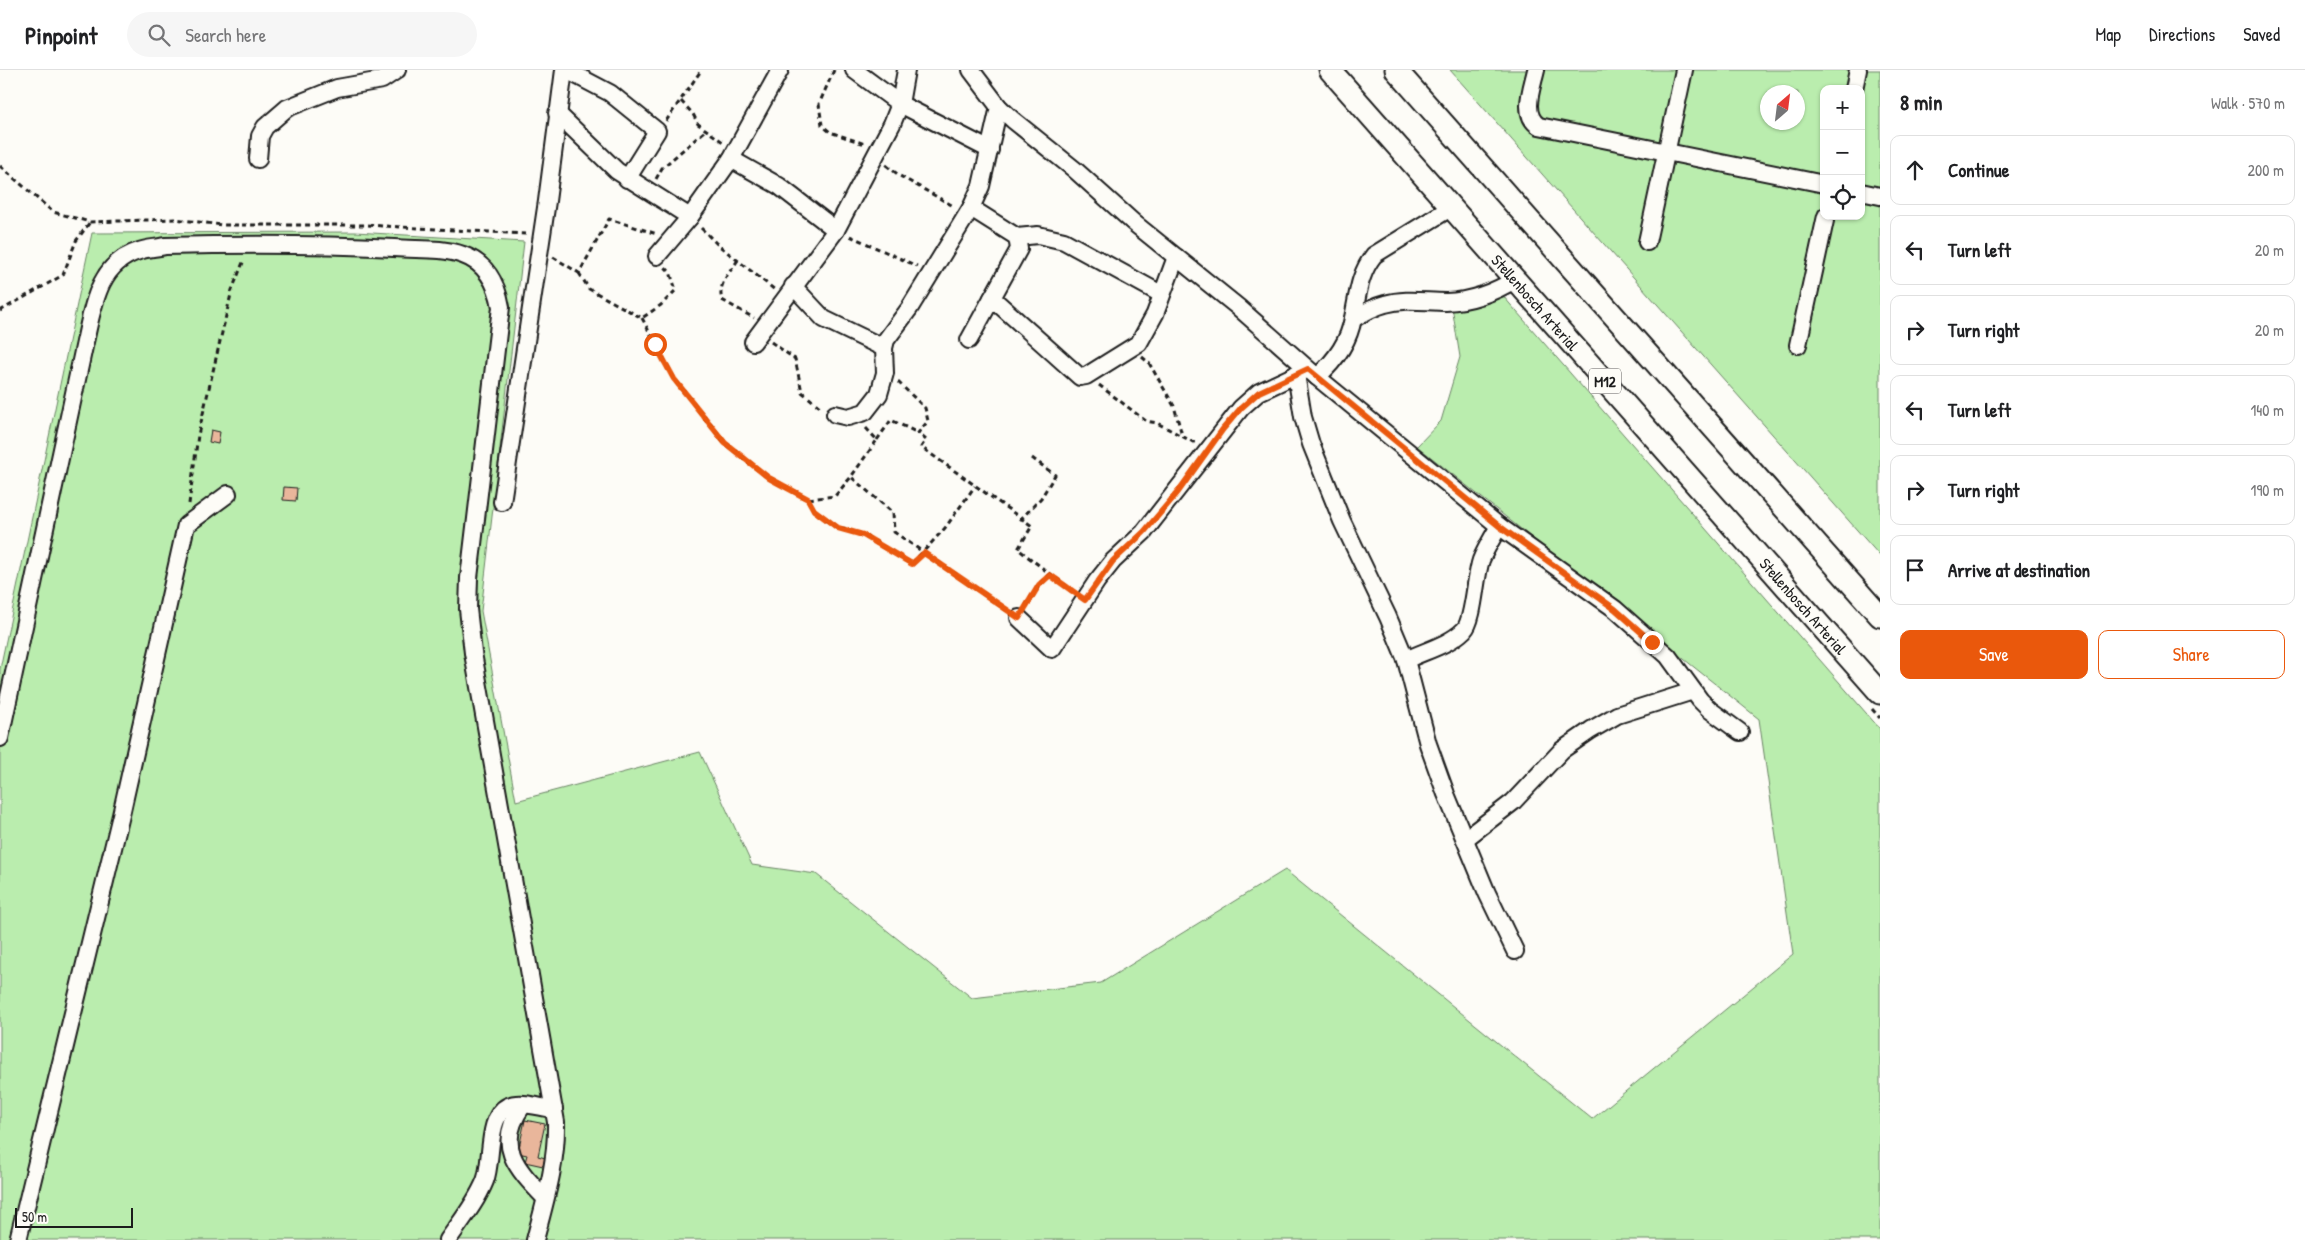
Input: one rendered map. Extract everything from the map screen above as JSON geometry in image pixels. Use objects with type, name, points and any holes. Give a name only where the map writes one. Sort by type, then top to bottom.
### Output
[{"type":"main road","name":"Stellenbosch Arterial","points":[[1330,70],[1880,693]]},
{"type":"main road","points":[[1396,70],[1880,616]]},
{"type":"street","points":[[258,159],[260,136],[265,127],[287,108],[337,88],[382,80],[397,70]]},
{"type":"street","points":[[502,502],[541,242],[557,114],[565,70],[610,93],[657,131],[627,178]]},
{"type":"street","points":[[657,256],[690,217],[733,154],[780,70]]},
{"type":"street","points":[[854,70],[900,104],[990,150]]},
{"type":"street","points":[[753,342],[836,230],[877,153],[900,104],[906,70]]},
{"type":"street","points":[[971,70],[999,107],[1134,223],[1238,306],[1307,374],[1499,526],[1615,609],[1668,656],[1693,691],[1710,710],[1740,732]]},
{"type":"street","points":[[1536,70],[1529,112],[1533,122],[1551,130],[1820,183]]},
{"type":"street","points":[[1647,242],[1684,70]]},
{"type":"street","points":[[1855,85],[1858,70]]},
{"type":"street","points":[[835,414],[848,417],[865,412],[874,403],[879,394],[885,373],[884,348],[891,332],[909,310],[971,208],[981,186],[999,107]]},
{"type":"street","points":[[557,114],[591,148],[627,178],[690,217]]},
{"type":"street","points":[[733,154],[836,230]]},
{"type":"street","points":[[1865,193],[1880,196]]},
{"type":"street","points":[[1019,618],[1052,649],[1113,561],[1144,532],[1223,429],[1259,392],[1331,365],[1341,349],[1353,319],[1359,282],[1365,267],[1374,255],[1452,207]]},
{"type":"street","points":[[971,208],[1016,237],[1038,234],[1064,241],[1161,294]]},
{"type":"street","points":[[1798,344],[1825,220]]},
{"type":"street","points":[[969,340],[1019,248],[1016,237]]},
{"type":"street","points":[[0,738],[85,342],[97,293],[105,275],[114,264],[138,251],[166,246],[353,246],[439,250],[463,255],[486,270],[494,281],[501,307],[469,578],[469,624],[498,803],[554,1109],[557,1142],[535,1240]]},
{"type":"street","points":[[992,298],[1080,376],[1086,376],[1133,348],[1147,332],[1176,257]]},
{"type":"street","points":[[1353,319],[1372,308],[1399,301],[1448,302],[1467,300],[1488,294],[1516,279]]},
{"type":"street","points":[[789,292],[824,319],[884,348]]},
{"type":"street","points":[[1307,374],[1303,417],[1312,444],[1342,521],[1388,617],[1406,660],[1428,744],[1464,839],[1515,951]]},
{"type":"street","points":[[18,1240],[121,815],[186,525],[228,494]]},
{"type":"street","points":[[1406,660],[1452,639],[1466,628],[1472,612],[1474,582],[1481,560],[1499,526]]},
{"type":"street","points":[[1464,839],[1513,802],[1562,750],[1591,730],[1618,715],[1693,691]]},
{"type":"street","points":[[448,1240],[470,1210],[485,1181],[490,1159],[491,1140],[498,1117],[508,1106],[523,1105],[554,1109]]},
{"type":"street","points":[[523,1105],[511,1126],[509,1148],[518,1168],[545,1198]]},
{"type":"path","points":[[657,131],[681,102],[700,70]]},
{"type":"path","points":[[834,70],[819,104],[823,128],[877,153],[900,176],[947,204],[956,208],[971,208]]},
{"type":"path","points":[[681,102],[705,131],[733,154]]},
{"type":"path","points":[[644,189],[653,182],[662,168],[705,131]]},
{"type":"path","points":[[0,166],[53,212],[90,222],[175,219],[222,226],[366,225],[493,233],[541,242],[579,272],[589,289],[642,318],[674,379],[725,443],[769,478],[808,499],[814,510],[838,528],[863,535],[912,564],[924,553],[961,507],[974,486]]},
{"type":"path","points":[[690,217],[717,244],[738,260],[789,292]]},
{"type":"path","points":[[579,272],[609,219],[671,240]]},
{"type":"path","points":[[0,311],[63,275],[76,241],[90,222]]},
{"type":"path","points":[[836,230],[909,261],[931,273]]},
{"type":"path","points":[[186,525],[198,435],[232,290],[250,245]]},
{"type":"path","points":[[642,318],[661,305],[676,290],[670,272],[657,256]]},
{"type":"path","points":[[738,260],[723,282],[720,296],[722,300],[766,325],[769,341],[795,359],[802,392],[824,410],[835,414]]},
{"type":"path","points":[[1133,348],[1149,363],[1174,406],[1182,436]]},
{"type":"path","points":[[885,373],[904,386],[925,408],[928,421],[918,433]]},
{"type":"path","points":[[1080,376],[1098,384],[1146,421],[1156,423],[1208,451]]},
{"type":"path","points":[[857,415],[877,440]]},
{"type":"path","points":[[808,499],[835,496],[851,477],[891,420],[918,433],[926,440],[921,447],[999,502],[1020,520],[1032,526],[1018,549],[1085,600]]},
{"type":"path","points":[[1020,520],[1041,498],[1056,475],[1032,458]]},
{"type":"path","points":[[851,477],[894,513],[894,532],[1019,618],[1039,585],[1050,575]]},
{"type":"green space","points":[[1450,70],[1880,70],[1880,556]]},
{"type":"green space","points":[[355,232],[524,242],[481,611],[516,801],[700,752],[752,865],[816,874],[972,998],[1101,983],[1285,870],[1592,1119],[1793,954],[1759,719],[1417,446],[1441,421],[1460,357],[1452,307],[1503,296],[1880,729],[1880,1240],[0,1240],[0,669],[92,233]]},
{"type":"building","points":[[211,430],[220,432],[218,444],[209,442]]},
{"type":"building","points":[[284,487],[297,488],[296,501],[283,500]]},
{"type":"building","points":[[525,1120],[545,1124],[538,1156],[545,1158],[543,1166],[525,1162],[527,1155],[518,1153]]},
{"type":"route","points":[[655,344],[674,379],[725,443],[769,478],[808,499],[814,510],[838,528],[863,535],[912,564],[924,553],[1019,618],[1039,585],[1050,575],[1085,600],[1113,561],[1144,532],[1178,492],[1223,429],[1241,408],[1259,392],[1281,380],[1308,369],[1499,526],[1615,609],[1652,642]]}]
